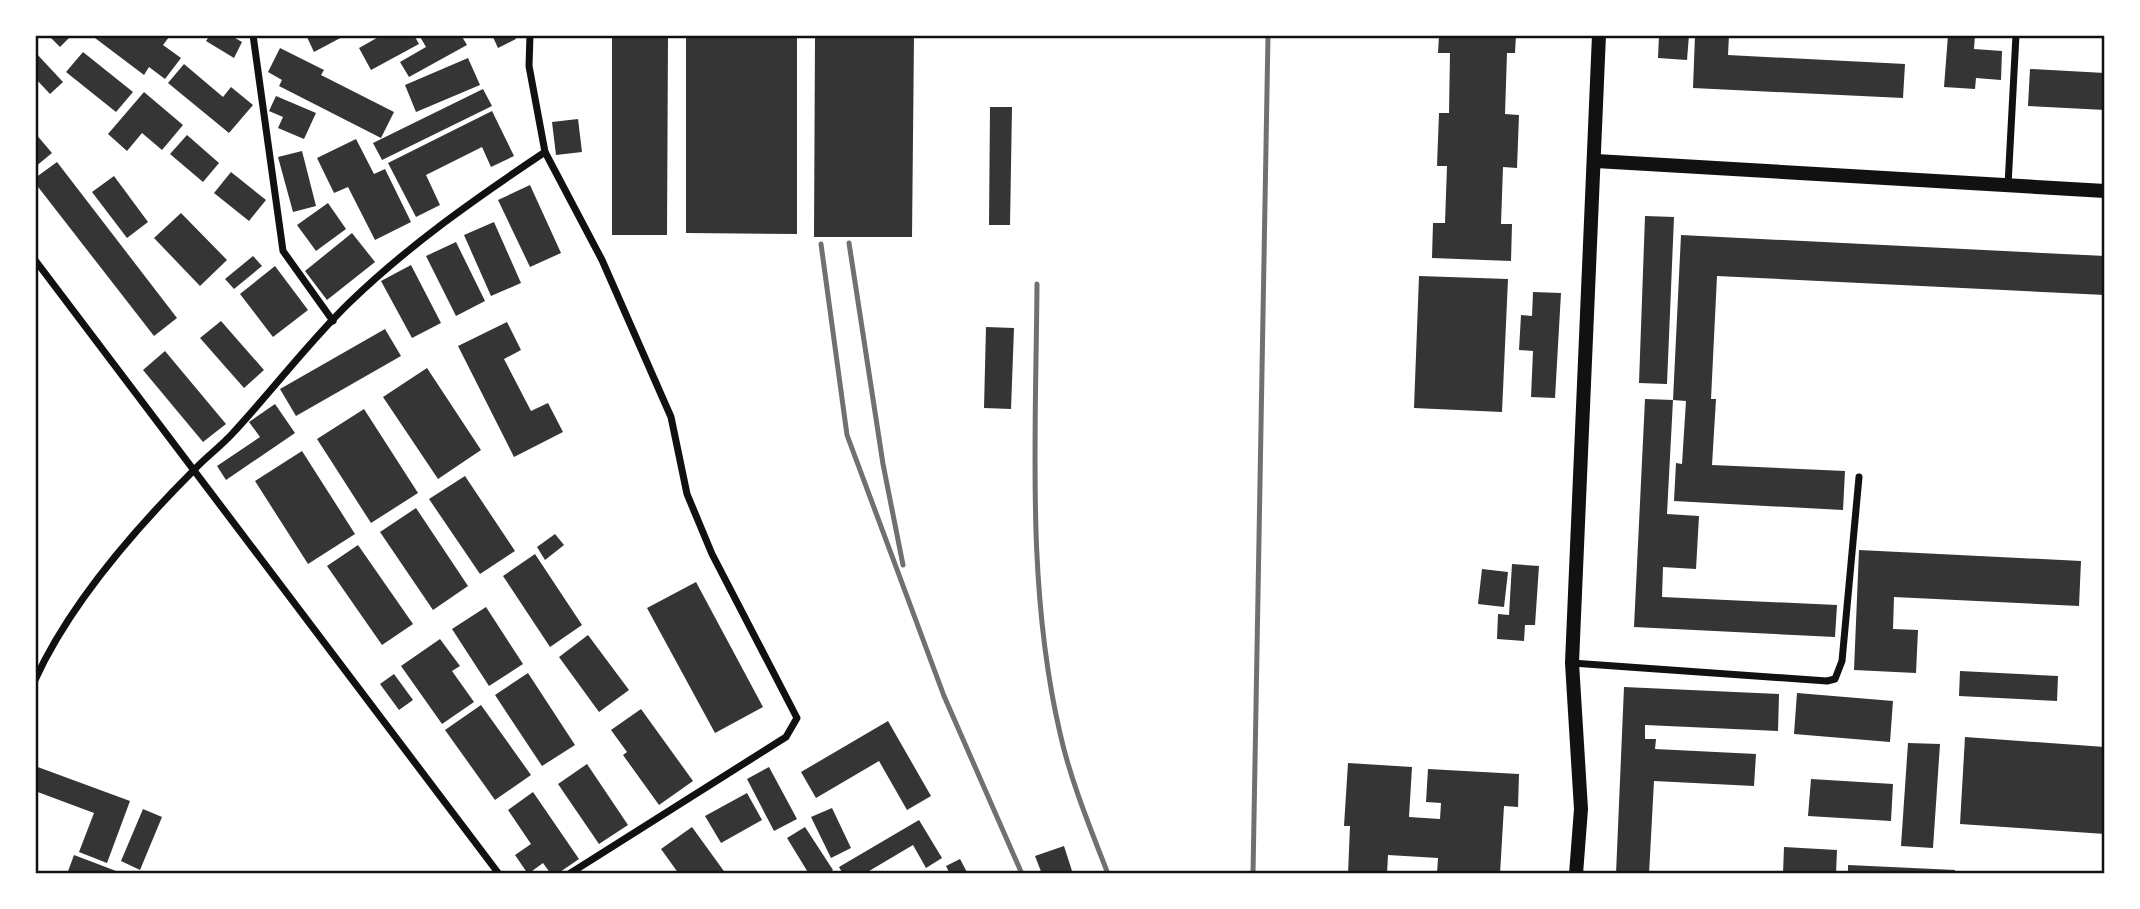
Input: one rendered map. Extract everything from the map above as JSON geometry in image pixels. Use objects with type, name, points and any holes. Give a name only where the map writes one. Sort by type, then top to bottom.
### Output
[{"type":"main road","points":[[1576,874],[1581,809],[1572,663],[1596,161],[1599,35]]},
{"type":"main road","points":[[1596,161],[2105,191]]},
{"type":"street","points":[[253,35],[283,251],[333,321]]},
{"type":"street","points":[[530,35],[529,66],[545,152],[602,260],[671,417],[687,494],[712,554],[797,718],[786,737],[569,874]]},
{"type":"street","points":[[2008,185],[2016,35]]},
{"type":"street","points":[[35,680],[48,652],[87,592],[193,471],[232,435],[333,321],[400,256],[468,203],[545,152]]},
{"type":"street","points":[[35,260],[499,874]]},
{"type":"street","points":[[1572,663],[1826,681],[1835,678],[1842,661],[1859,477]]},
{"type":"building","points":[[48,35],[72,35],[60,47]]},
{"type":"building","points":[[97,35],[166,35],[169,37],[163,45],[181,58],[165,79],[149,67],[144,75],[95,38]]},
{"type":"building","points":[[210,35],[230,35],[242,42],[234,58],[206,41]]},
{"type":"building","points":[[306,35],[346,35],[314,52]]},
{"type":"building","points":[[382,35],[414,35],[419,44],[371,70],[359,48]]},
{"type":"building","points":[[419,35],[461,35],[467,45],[409,77],[400,62],[426,47]]},
{"type":"building","points":[[492,35],[514,35],[516,39],[498,48]]},
{"type":"building","points":[[612,35],[668,35],[667,235],[612,235]]},
{"type":"building","points":[[686,35],[797,35],[797,234],[686,233]]},
{"type":"building","points":[[815,35],[914,35],[912,237],[814,237]]},
{"type":"building","points":[[1439,35],[1516,35],[1515,53],[1507,53],[1505,114],[1519,115],[1517,168],[1503,167],[1501,224],[1512,224],[1511,261],[1432,258],[1433,223],[1445,223],[1447,166],[1437,166],[1439,113],[1449,113],[1450,53],[1438,53]]},
{"type":"building","points":[[1659,35],[1689,35],[1687,60],[1658,58]]},
{"type":"building","points":[[1695,35],[1729,35],[1728,55],[1905,64],[1903,98],[1693,88]]},
{"type":"building","points":[[1948,35],[1975,35],[1974,49],[2002,51],[2001,80],[1976,78],[1975,89],[1944,87]]},
{"type":"building","points":[[280,48],[324,70],[321,75],[394,112],[381,138],[279,86],[282,80],[268,72]]},
{"type":"building","points":[[35,52],[63,82],[50,94],[35,78]]},
{"type":"building","points":[[83,52],[133,92],[116,112],[66,72]]},
{"type":"building","points":[[468,58],[480,85],[416,112],[405,85]]},
{"type":"building","points":[[184,64],[223,97],[231,87],[253,105],[229,133],[168,83]]},
{"type":"building","points":[[2030,69],[2105,73],[2105,110],[2028,106]]},
{"type":"building","points":[[483,89],[492,106],[382,160],[373,143]]},
{"type":"building","points":[[144,92],[183,125],[162,150],[142,133],[127,151],[108,134]]},
{"type":"building","points":[[276,96],[316,113],[304,139],[278,128],[283,117],[269,111]]},
{"type":"building","points":[[990,107],[1012,107],[1010,225],[989,225]]},
{"type":"building","points":[[492,111],[514,156],[491,167],[482,147],[426,175],[440,205],[416,217],[388,163]]},
{"type":"building","points":[[578,119],[582,152],[556,155],[552,122]]},
{"type":"building","points":[[35,133],[52,153],[35,167]]},
{"type":"building","points":[[187,135],[219,163],[203,182],[170,154]]},
{"type":"building","points":[[356,139],[374,174],[385,169],[411,222],[375,240],[348,187],[334,193],[317,158]]},
{"type":"building","points":[[302,151],[316,206],[293,212],[278,157]]},
{"type":"building","points":[[57,162],[177,318],[154,336],[35,183],[35,178]]},
{"type":"building","points":[[231,172],[266,200],[249,221],[214,193]]},
{"type":"building","points":[[114,176],[148,222],[127,238],[92,192]]},
{"type":"building","points":[[530,185],[561,253],[530,267],[498,200]]},
{"type":"building","points":[[328,203],[346,229],[316,251],[297,225]]},
{"type":"building","points":[[181,213],[227,260],[200,286],[154,238]]},
{"type":"building","points":[[1645,216],[1674,217],[1667,384],[1639,383]]},
{"type":"building","points":[[494,222],[521,283],[491,296],[464,235]]},
{"type":"building","points":[[352,233],[375,262],[327,300],[305,271]]},
{"type":"building","points":[[1681,235],[2105,256],[2105,295],[1717,276],[1711,399],[1716,399],[1712,465],[1845,471],[1843,510],[1674,501],[1676,463],[1682,464],[1686,401],[1673,400]]},
{"type":"building","points":[[456,242],[485,301],[456,316],[426,256]]},
{"type":"building","points":[[253,256],[262,266],[234,289],[225,279]]},
{"type":"building","points":[[411,265],[441,323],[412,338],[381,281]]},
{"type":"building","points":[[275,266],[308,310],[273,337],[240,294]]},
{"type":"building","points":[[1419,276],[1508,279],[1502,412],[1414,408]]},
{"type":"building","points":[[1533,292],[1561,293],[1555,398],[1531,397],[1533,351],[1519,350],[1521,315],[1532,316]]},
{"type":"building","points":[[221,321],[264,370],[244,388],[200,338]]},
{"type":"building","points":[[507,322],[521,350],[504,359],[531,411],[548,403],[563,432],[514,457],[458,346]]},
{"type":"building","points":[[986,327],[1014,328],[1011,409],[984,408]]},
{"type":"building","points":[[385,329],[401,356],[296,416],[280,389]]},
{"type":"building","points":[[165,351],[226,424],[203,442],[143,370]]},
{"type":"building","points":[[427,368],[481,450],[438,479],[383,397]]},
{"type":"building","points":[[1645,399],[1673,400],[1667,514],[1699,516],[1696,569],[1663,567],[1662,597],[1837,605],[1835,637],[1634,627]]},
{"type":"building","points":[[275,404],[295,433],[226,480],[217,466],[260,437],[249,422]]},
{"type":"building","points":[[364,409],[418,493],[371,523],[317,439]]},
{"type":"building","points":[[302,451],[355,534],[308,564],[255,481]]},
{"type":"building","points":[[465,476],[515,551],[480,574],[429,499]]},
{"type":"building","points":[[416,508],[468,586],[433,610],[380,532]]},
{"type":"building","points":[[555,534],[564,545],[545,560],[537,547]]},
{"type":"building","points":[[358,545],[413,624],[382,645],[327,566]]},
{"type":"building","points":[[1859,550],[2081,561],[2079,606],[1894,597],[1893,629],[1918,630],[1916,673],[1854,670]]},
{"type":"building","points":[[535,554],[582,625],[550,647],[503,576]]},
{"type":"building","points":[[1512,564],[1539,566],[1535,625],[1525,625],[1524,641],[1497,639],[1498,614],[1509,615]]},
{"type":"building","points":[[1482,569],[1508,572],[1504,607],[1478,604]]},
{"type":"building","points":[[696,582],[763,707],[715,733],[647,608]]},
{"type":"building","points":[[486,607],[523,664],[489,686],[452,629]]},
{"type":"building","points":[[588,635],[629,690],[599,712],[559,657]]},
{"type":"building","points":[[440,639],[460,666],[452,671],[474,702],[442,724],[401,666]]},
{"type":"building","points":[[1960,671],[2058,676],[2057,701],[1959,696]]},
{"type":"building","points":[[528,673],[575,745],[542,766],[495,695]]},
{"type":"building","points":[[394,674],[413,700],[399,710],[380,684]]},
{"type":"building","points":[[1624,687],[1779,694],[1778,731],[1645,725],[1645,739],[1656,739],[1655,749],[1756,754],[1754,786],[1654,781],[1649,874],[1616,874]]},
{"type":"building","points":[[1797,693],[1893,701],[1890,742],[1794,734]]},
{"type":"building","points":[[481,705],[531,775],[495,800],[445,730]]},
{"type":"building","points":[[641,709],[693,781],[659,805],[623,755],[627,752],[611,730]]},
{"type":"building","points":[[888,721],[931,796],[907,810],[879,761],[816,798],[801,772]]},
{"type":"building","points":[[1965,737],[2105,747],[2105,834],[1960,824]]},
{"type":"building","points":[[1908,743],[1940,744],[1933,848],[1901,846]]},
{"type":"building","points":[[1348,763],[1412,767],[1409,817],[1440,819],[1441,803],[1426,802],[1428,769],[1519,774],[1518,807],[1504,806],[1500,874],[1437,874],[1438,858],[1388,855],[1387,874],[1348,874],[1350,826],[1344,826]]},
{"type":"building","points":[[587,764],[628,825],[599,844],[558,784]]},
{"type":"building","points":[[35,766],[130,801],[107,863],[79,852],[94,813],[35,791]]},
{"type":"building","points":[[769,767],[797,819],[774,831],[747,779]]},
{"type":"building","points":[[1811,779],[1893,784],[1891,821],[1808,816]]},
{"type":"building","points":[[533,792],[579,859],[557,874],[551,874],[543,863],[528,874],[515,855],[531,844],[508,810]]},
{"type":"building","points":[[747,793],[762,820],[721,843],[705,816]]},
{"type":"building","points":[[832,808],[851,848],[831,858],[811,817]]},
{"type":"building","points":[[143,809],[162,817],[140,870],[121,861]]},
{"type":"building","points":[[919,820],[942,858],[926,868],[913,845],[864,874],[843,874],[839,867]]},
{"type":"building","points":[[692,827],[726,874],[679,874],[661,849]]},
{"type":"building","points":[[805,827],[833,870],[827,874],[809,874],[787,838]]},
{"type":"building","points":[[1064,846],[1073,874],[1042,874],[1035,856]]},
{"type":"building","points":[[1784,847],[1837,850],[1836,874],[1783,874]]},
{"type":"building","points":[[74,855],[124,874],[67,874]]},
{"type":"building","points":[[960,859],[968,874],[950,874],[946,866]]},
{"type":"building","points":[[1848,865],[1955,870],[1955,874],[1848,874]]},
{"type":"railway","points":[[1253,874],[1268,35]]},
{"type":"railway","points":[[849,243],[883,464],[903,565]]},
{"type":"railway","points":[[821,244],[847,435],[944,696],[1022,874]]},
{"type":"railway","points":[[1037,284],[1035,510],[1042,622],[1049,678],[1064,750],[1108,874]]}]
